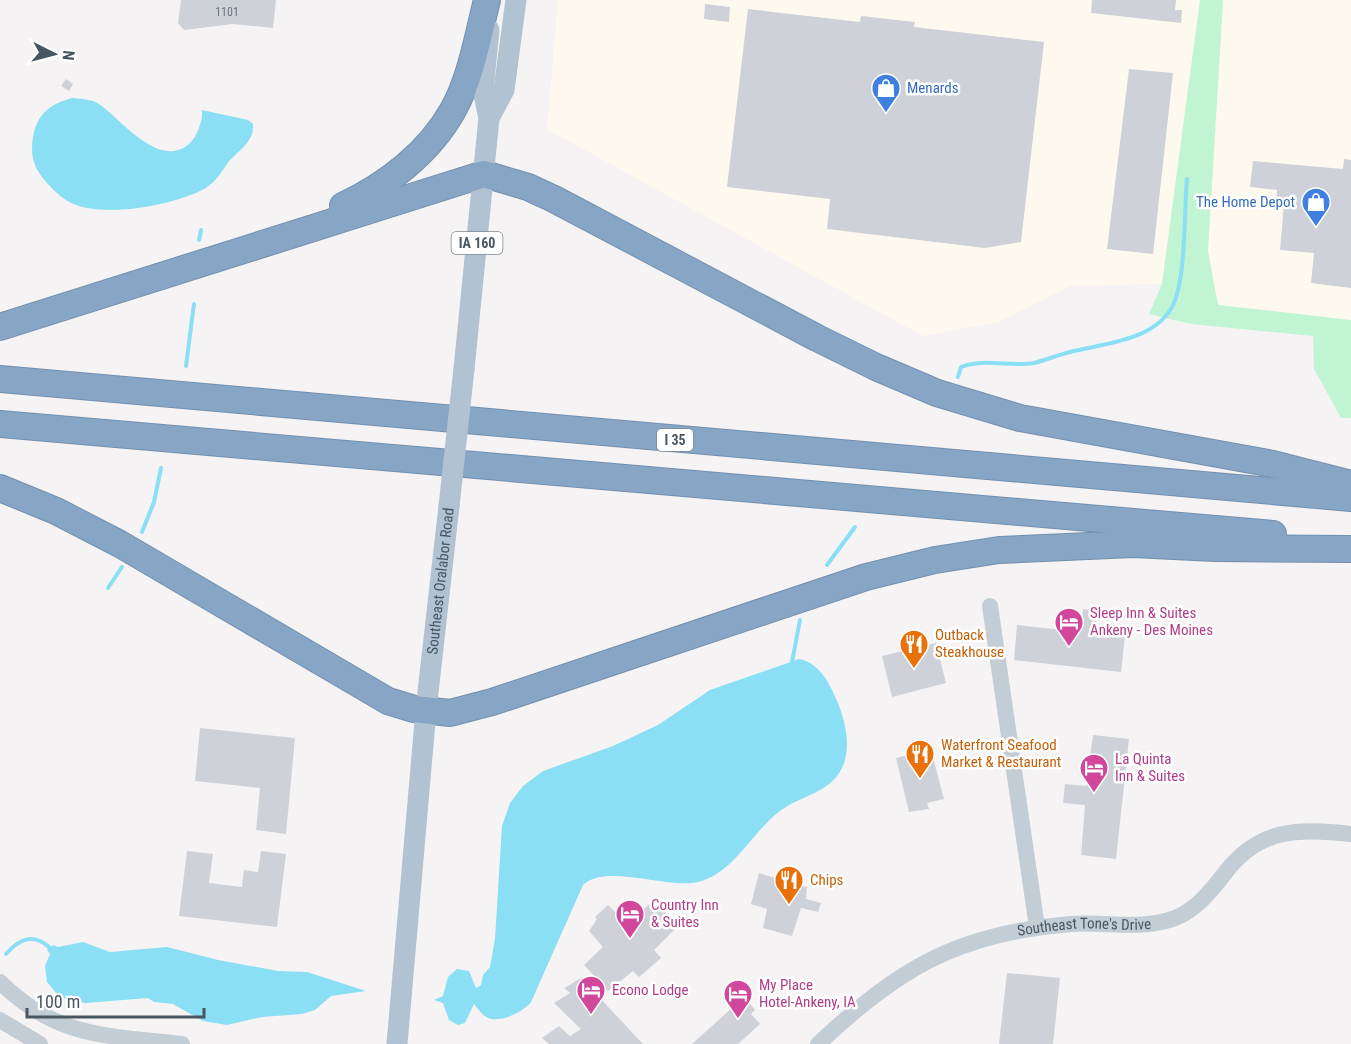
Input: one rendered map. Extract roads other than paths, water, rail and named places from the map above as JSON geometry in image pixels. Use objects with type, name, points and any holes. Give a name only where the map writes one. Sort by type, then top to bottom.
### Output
[{"type":"highway","points":[[227,255],[362,197],[384,184],[422,150],[453,110],[466,78],[487,0]]},
{"type":"highway","points":[[0,327],[484,174],[528,187],[554,199],[876,368],[938,393],[1020,418],[1273,464],[1351,484]]},
{"type":"highway","name":"I 35","points":[[0,379],[1351,498]]},
{"type":"highway","points":[[0,424],[476,467],[971,506],[1351,541]]},
{"type":"highway","points":[[0,488],[56,512],[120,544],[388,701],[450,713],[492,702],[866,576],[935,560],[999,550],[1133,544],[1215,548],[1351,549]]},
{"type":"main road","name":"Southeast Oralabor Road","points":[[397,1044],[426,710],[450,506],[484,174],[489,118],[483,90],[492,0]]},
{"type":"main road","name":"Southeast Oralabor Road","points":[[489,118],[504,90],[516,0]]},
{"type":"street","points":[[990,606],[1037,927]]},
{"type":"street","name":"Southeast Tone's Drive","points":[[818,1044],[870,996],[919,964],[981,939],[1037,927],[1074,924],[1155,925],[1178,917],[1207,897],[1234,860],[1258,841],[1286,832],[1316,830],[1351,834]]},
{"type":"street","points":[[0,982],[17,999],[68,1028],[96,1036],[182,1044]]},
{"type":"street","points":[[0,1020],[40,1044]]},
{"type":"water","points":[[72,98],[96,102],[141,139],[165,151],[177,150],[192,141],[200,124],[202,110],[248,120],[253,124],[253,130],[244,146],[206,188],[177,200],[160,204],[124,209],[90,208],[76,205],[57,193],[39,172],[32,151],[35,129],[41,116],[57,103]]},
{"type":"water","points":[[799,659],[812,664],[823,675],[843,717],[847,751],[842,768],[836,777],[822,789],[780,811],[732,861],[710,877],[698,882],[685,883],[606,876],[593,879],[583,885],[531,1002],[517,1013],[499,1019],[488,1018],[474,1004],[465,1023],[458,1025],[449,1020],[443,1003],[434,1000],[443,996],[448,977],[457,969],[469,971],[476,988],[481,985],[483,975],[490,967],[495,939],[502,826],[510,803],[523,786],[543,771],[613,746],[658,725],[710,690]]},
{"type":"water","points":[[83,942],[110,952],[167,947],[218,960],[278,971],[307,972],[366,991],[331,996],[315,1010],[302,1014],[262,1017],[227,1025],[203,1021],[173,1004],[154,1002],[148,998],[86,1003],[69,1001],[57,994],[47,982],[45,966],[50,954],[47,950],[53,945],[58,947]]},
{"type":"waterway","points":[[958,377],[961,367],[970,364],[1034,363],[1070,352],[1114,343],[1143,333],[1156,325],[1166,316],[1178,291],[1183,260],[1187,179]]},
{"type":"waterway","points":[[199,240],[201,230]]},
{"type":"waterway","points":[[186,366],[194,304]]},
{"type":"waterway","points":[[142,532],[154,502],[161,468]]},
{"type":"waterway","points":[[827,565],[855,527]]},
{"type":"waterway","points":[[108,588],[122,567]]},
{"type":"waterway","points":[[792,662],[800,620]]},
{"type":"waterway","points":[[6,954],[27,939],[38,940],[50,948]]},
{"type":"place","name":"Menards","points":[[886,114]]},
{"type":"place","name":"The Home Depot","points":[[1316,228]]},
{"type":"place","name":"Sleep Inn & Suites Ankeny - Des Moines","points":[[1069,648]]},
{"type":"place","name":"Outback Steakhouse","points":[[914,670]]},
{"type":"place","name":"Waterfront Seafood Market & Restaurant","points":[[920,780]]},
{"type":"place","name":"La Quinta Inn & Suites","points":[[1094,794]]},
{"type":"place","name":"Chips","points":[[789,906]]},
{"type":"place","name":"Country Inn & Suites","points":[[630,940]]},
{"type":"place","name":"Econo Lodge","points":[[591,1016]]},
{"type":"place","name":"My Place Hotel-Ankeny, IA","points":[[738,1020]]}]
